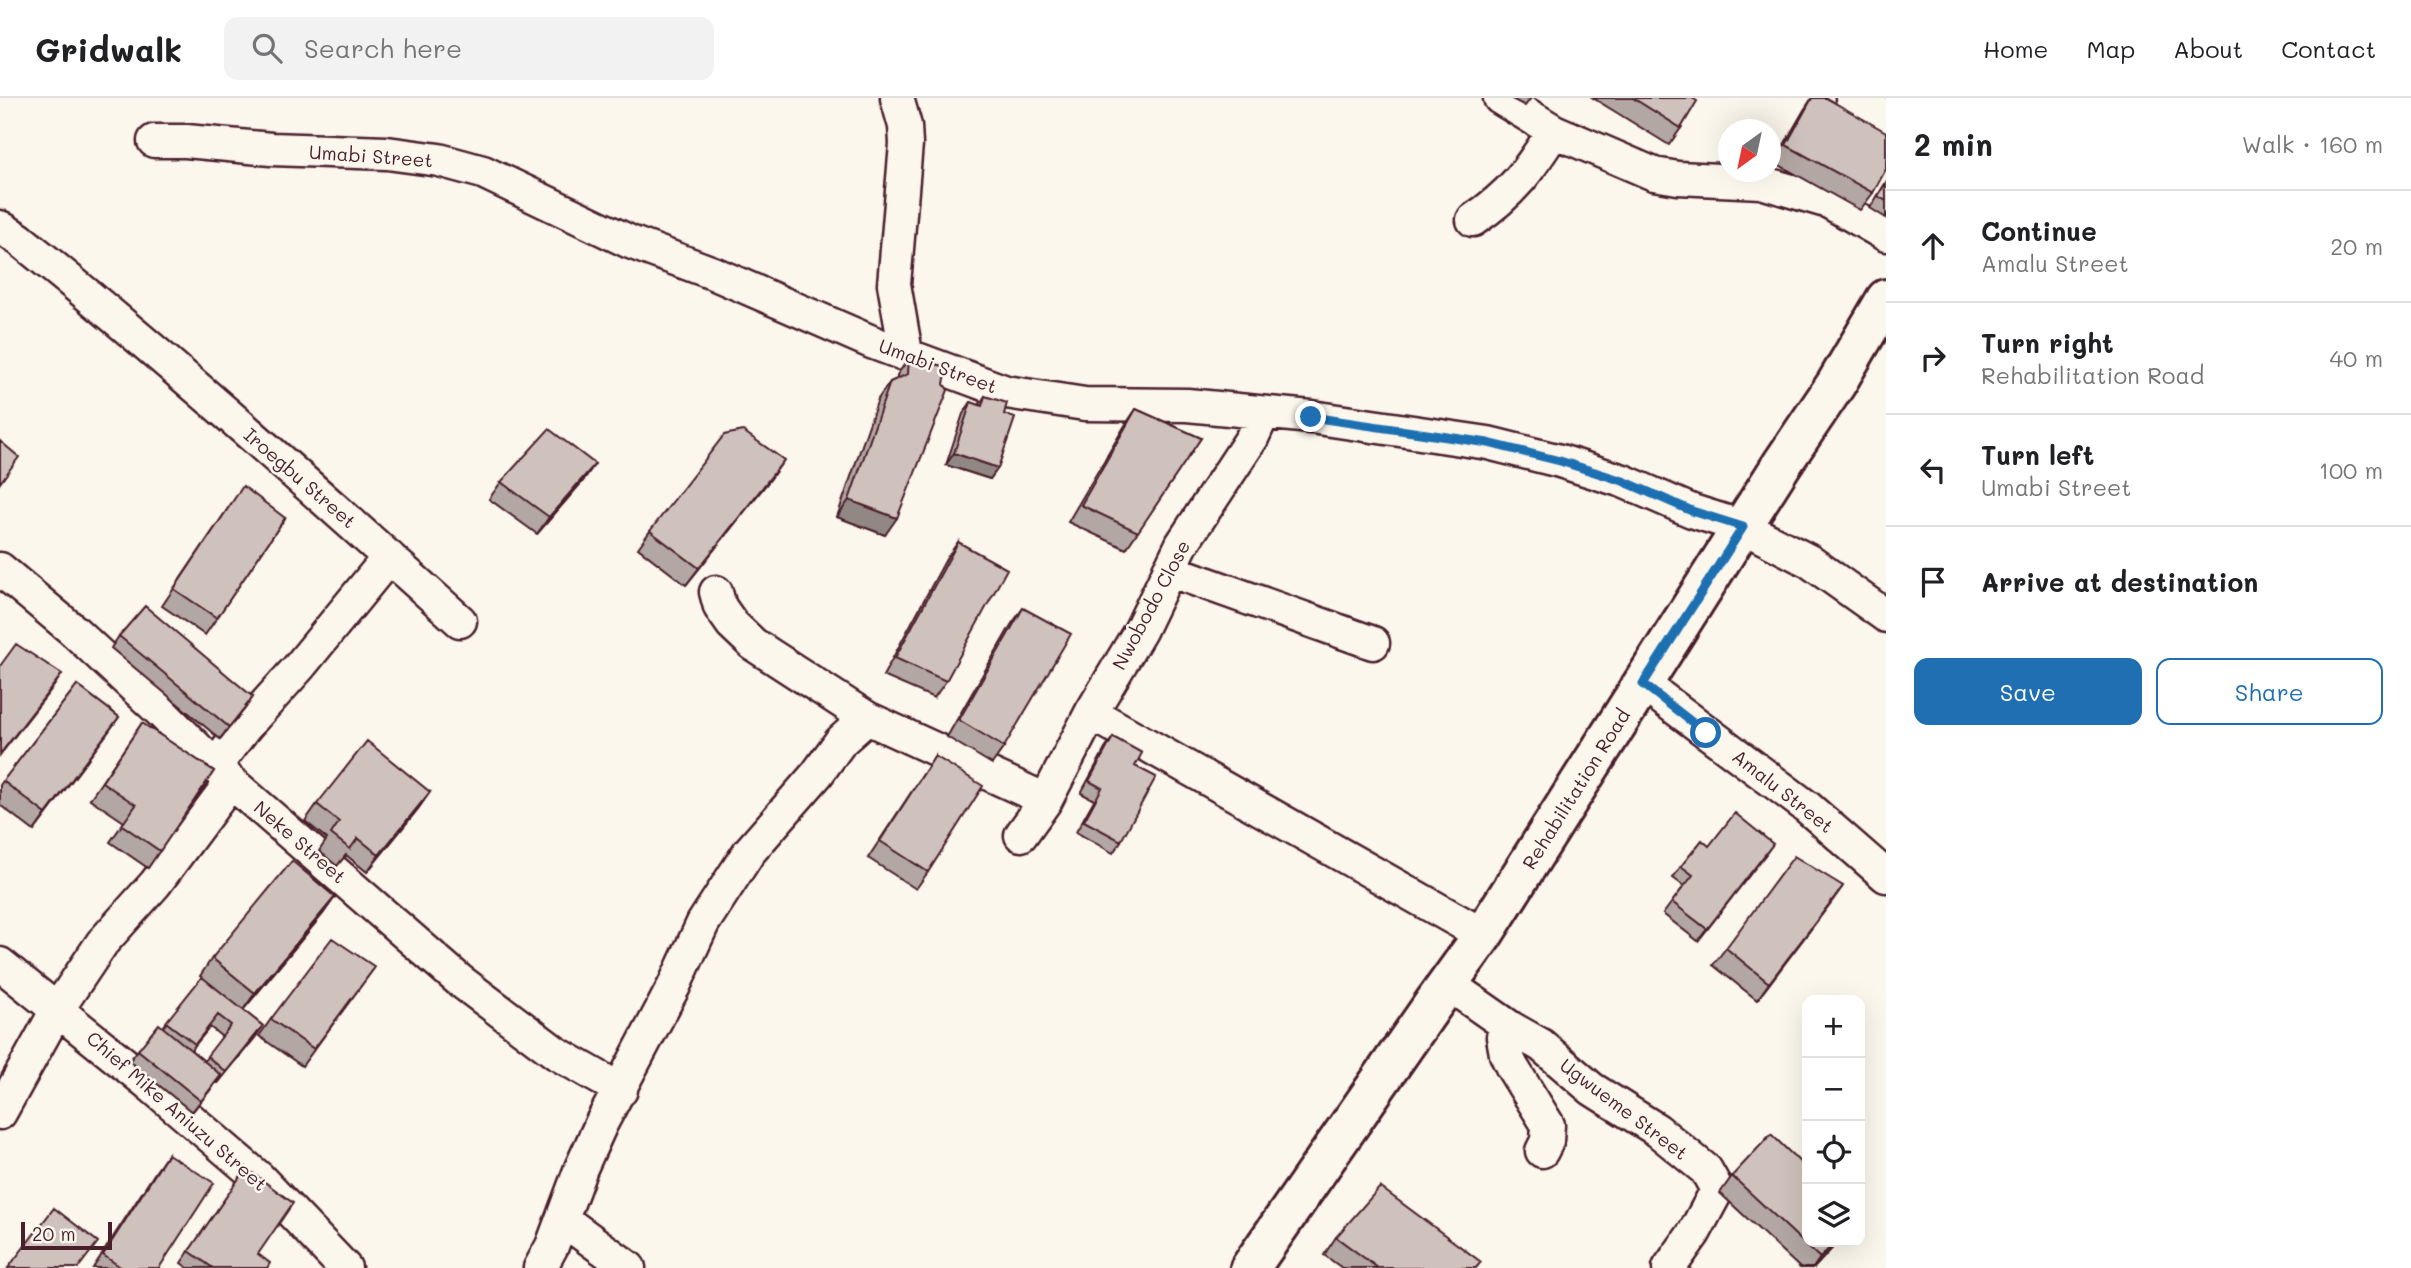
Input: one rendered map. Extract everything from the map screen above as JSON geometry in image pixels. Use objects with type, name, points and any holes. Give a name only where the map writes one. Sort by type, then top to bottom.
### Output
[{"type":"main road","name":"Rehabilitation Road","points":[[1250,1268],[1483,936],[1836,384],[1886,299]]},
{"type":"street","points":[[897,98],[905,126],[906,144],[894,284],[906,353]]},
{"type":"street","points":[[1500,98],[1554,131],[1654,174],[1678,178],[1761,182],[1829,202],[1886,235]]},
{"type":"street","points":[[1852,98],[1886,116]]},
{"type":"street","points":[[1473,220],[1497,204],[1517,185],[1554,131]]},
{"type":"street","name":"Umabi Street","points":[[154,141],[387,153],[439,160],[483,172],[630,242],[713,273],[874,343],[1006,391],[1085,404],[1187,405],[1311,417],[1488,443],[1560,461],[1623,481],[1692,511],[1743,527],[1809,561],[1884,612]]},
{"type":"street","name":"Iroegbu Street","points":[[0,228],[19,239],[148,345],[311,486],[460,621]]},
{"type":"street","name":"Nwobodo Close","points":[[1021,835],[1046,800],[1091,713],[1140,631],[1182,544],[1252,438],[1263,414]]},
{"type":"street","points":[[0,1113],[57,1010],[102,943],[155,884],[223,774],[246,726],[299,667],[389,557]]},
{"type":"street","name":"Neke Street","points":[[0,569],[84,640],[223,774],[458,980],[556,1053],[621,1090]]},
{"type":"street","points":[[1169,570],[1373,643]]},
{"type":"street","points":[[716,592],[720,607],[732,624],[753,644],[867,719],[1046,800]]},
{"type":"street","name":"Amalu Street","points":[[1643,684],[1807,807],[1886,876]]},
{"type":"street","points":[[1091,713],[1483,936]]},
{"type":"street","points":[[540,1268],[552,1246],[581,1168],[674,986],[703,923],[749,852],[817,774],[841,741],[867,719]]},
{"type":"street","name":"Chief Mike Aniuzu Street","points":[[0,964],[148,1083],[259,1178],[345,1268]]},
{"type":"street","name":"Ugwueme Street","points":[[1448,984],[1511,1028],[1541,1045],[1592,1089],[1657,1130],[1706,1170],[1715,1186],[1715,1195],[1694,1233],[1668,1268]]},
{"type":"street","points":[[1511,1028],[1503,1037],[1506,1054],[1548,1125],[1547,1141],[1542,1151]]},
{"type":"street","points":[[562,1219],[629,1268]]},
{"type":"building","points":[[1633,98],[1692,98],[1697,101],[1681,128]]},
{"type":"building","points":[[1812,98],[1826,98],[1886,132],[1886,169],[1873,193],[1786,145]]},
{"type":"building","points":[[1886,183],[1886,201],[1878,196]]},
{"type":"building","points":[[909,358],[947,367],[944,384],[948,390],[897,518],[849,500],[890,382],[908,374]]},
{"type":"building","points":[[985,396],[1007,403],[1004,414],[1015,418],[998,468],[954,453],[971,402],[982,406]]},
{"type":"building","points":[[1136,409],[1201,438],[1138,532],[1081,505]]},
{"type":"building","points":[[549,429],[595,464],[549,517],[501,482]]},
{"type":"building","points":[[743,431],[784,460],[699,568],[650,531],[724,435]]},
{"type":"building","points":[[0,441],[19,457],[0,483]]},
{"type":"building","points":[[243,486],[285,518],[217,618],[174,589]]},
{"type":"building","points":[[958,542],[1007,569],[946,681],[895,658]]},
{"type":"building","points":[[145,606],[253,697],[229,727],[119,636]]},
{"type":"building","points":[[1023,608],[1071,634],[1004,747],[959,720]]},
{"type":"building","points":[[16,644],[62,674],[0,754],[0,666]]},
{"type":"building","points":[[77,685],[119,717],[46,814],[3,781]]},
{"type":"building","points":[[142,723],[214,771],[160,851],[122,825],[136,805],[102,782]]},
{"type":"building","points":[[1113,737],[1142,753],[1135,766],[1156,777],[1121,841],[1084,821],[1102,788],[1089,781]]},
{"type":"building","points":[[367,741],[430,792],[379,855],[358,838],[350,849],[331,834],[339,822],[317,804]]},
{"type":"building","points":[[935,756],[983,786],[928,872],[880,841]]},
{"type":"building","points":[[1735,813],[1773,844],[1707,929],[1672,902],[1693,875],[1681,866],[1702,840],[1709,846]]},
{"type":"building","points":[[1794,856],[1843,886],[1769,983],[1726,948]]},
{"type":"building","points":[[292,861],[335,897],[255,993],[212,958]]},
{"type":"building","points":[[332,938],[375,967],[314,1049],[271,1019]]},
{"type":"building","points":[[202,977],[263,1026],[226,1072],[207,1056],[231,1025],[218,1015],[195,1044],[166,1022]]},
{"type":"building","points":[[159,1024],[221,1075],[201,1101],[138,1050]]},
{"type":"building","points":[[1771,1134],[1802,1164],[1802,1241],[1732,1176]]},
{"type":"building","points":[[168,1154],[214,1183],[159,1268],[122,1268],[103,1255]]},
{"type":"building","points":[[246,1168],[293,1203],[258,1254],[270,1263],[267,1268],[213,1268],[189,1251]]},
{"type":"building","points":[[1380,1187],[1481,1262],[1476,1268],[1378,1268],[1336,1237]]},
{"type":"building","points":[[54,1208],[98,1242],[78,1268],[8,1268]]},
{"type":"building","points":[[1808,1247],[1830,1247],[1820,1258]]},
{"type":"route","points":[[1311,417],[1488,443],[1560,461],[1623,481],[1692,511],[1743,527],[1643,684],[1706,733]]}]
